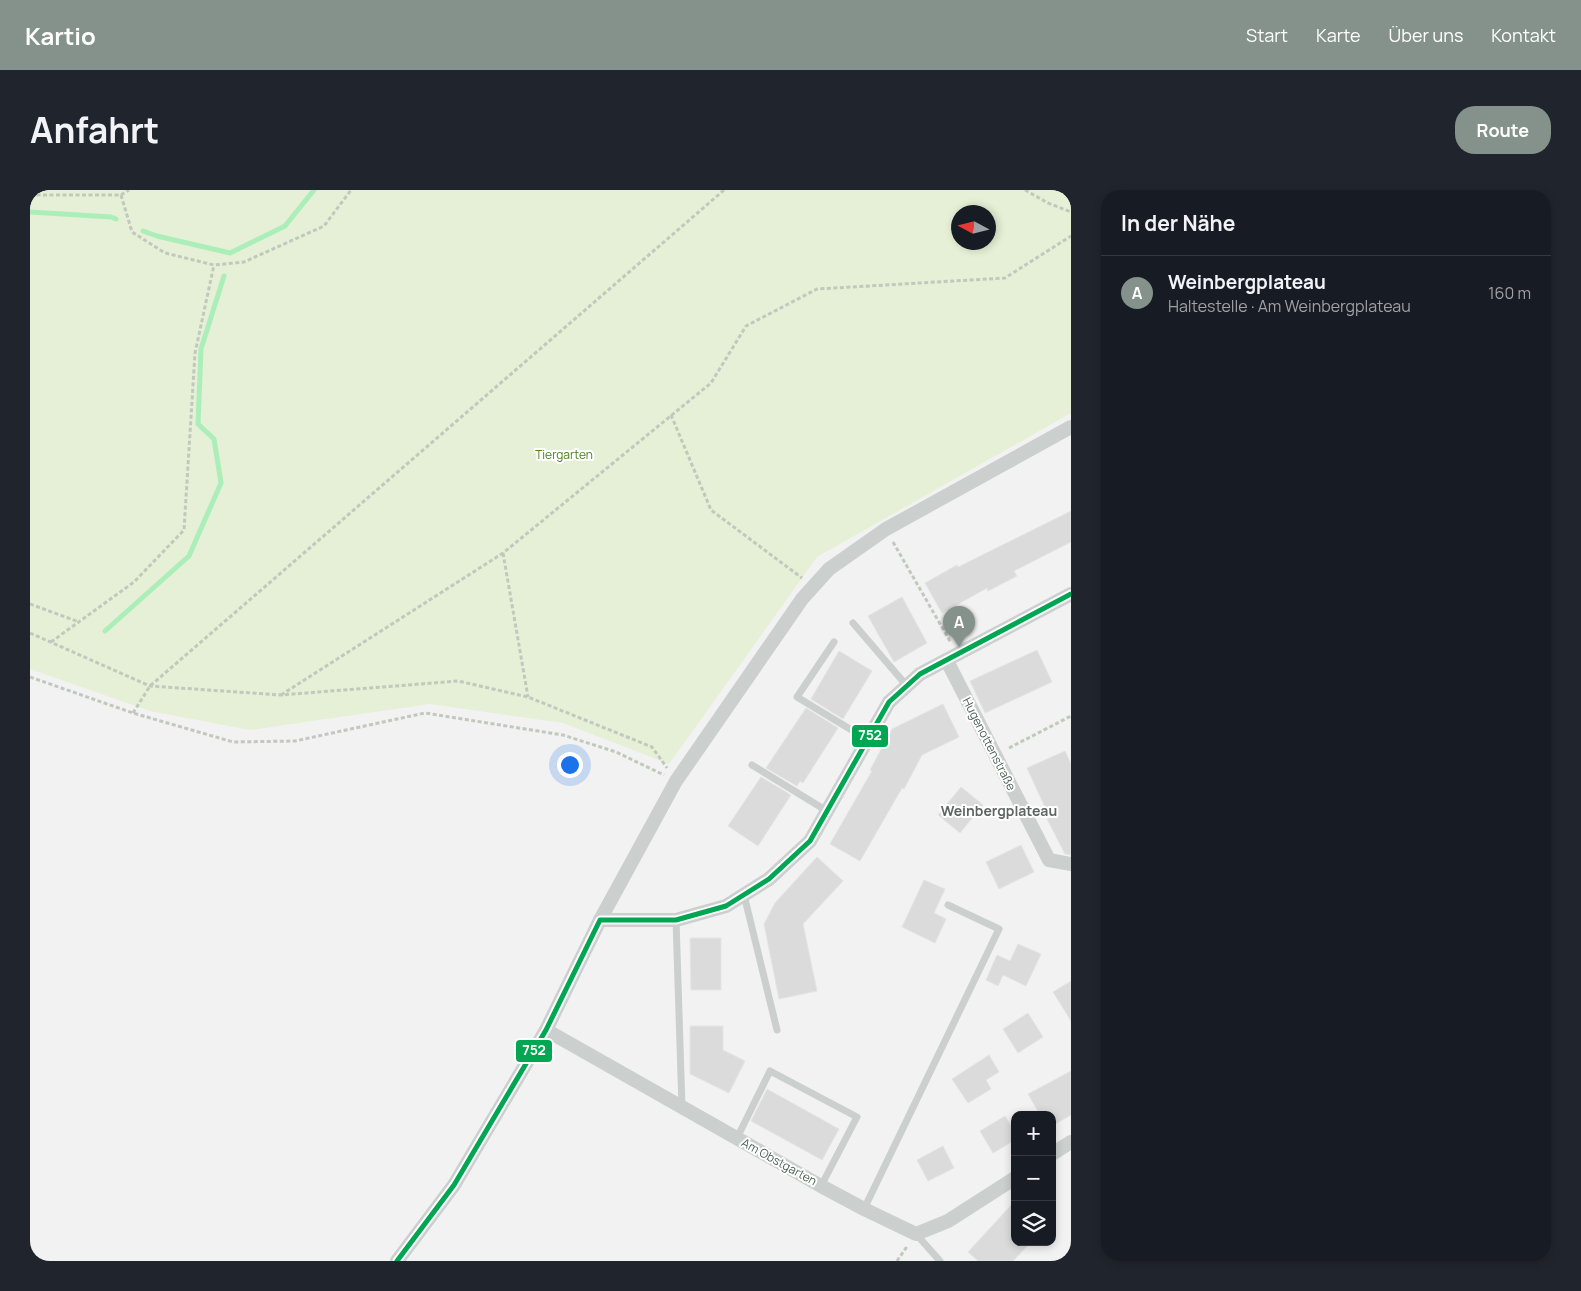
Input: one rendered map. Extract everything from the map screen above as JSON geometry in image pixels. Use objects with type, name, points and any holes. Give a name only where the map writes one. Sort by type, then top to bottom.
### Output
[{"type":"street","points":[[397,1261],[454,1185],[546,1030],[600,920],[676,781],[802,599],[829,569],[886,529],[1071,427]]},
{"type":"street","points":[[600,920],[676,920],[726,906],[769,879],[810,841],[889,702],[920,674],[1071,594]]},
{"type":"street","name":"Hugenottenstraße","points":[[952,658],[995,755],[1049,860],[1071,864]]},
{"type":"street","name":"Am Obstgarten","points":[[546,1030],[821,1186],[916,1234]]},
{"type":"street","points":[[1056,1151],[1071,1142]]},
{"type":"street","points":[[916,1234],[948,1220],[1011,1181]]},
{"type":"lane","points":[[853,623],[907,686]]},
{"type":"lane","points":[[834,642],[797,697],[868,740]]},
{"type":"lane","points":[[752,765],[827,811]]},
{"type":"lane","points":[[744,895],[777,1030]]},
{"type":"lane","points":[[864,1209],[999,929],[948,905]]},
{"type":"lane","points":[[676,920],[682,1108]]},
{"type":"lane","points":[[737,1138],[770,1071],[857,1118],[821,1186]]},
{"type":"lane","points":[[916,1234],[940,1261]]},
{"type":"path","points":[[30,195],[121,194],[129,190]]},
{"type":"path","points":[[121,194],[132,232],[165,253],[214,265],[244,262],[324,226],[351,190]]},
{"type":"path","points":[[133,713],[150,686],[724,190]]},
{"type":"path","points":[[1025,190],[1048,203],[1071,212]]},
{"type":"path","points":[[281,695],[503,553],[710,383],[746,326],[817,289],[1005,278],[1071,236]]},
{"type":"path","points":[[51,642],[134,582],[184,530],[195,353],[214,265]]},
{"type":"path","points":[[671,415],[711,510],[813,586]]},
{"type":"path","points":[[886,529],[952,658]]},
{"type":"path","points":[[503,553],[528,697]]},
{"type":"path","points":[[30,604],[79,622]]},
{"type":"path","points":[[30,633],[150,686],[281,695],[458,681],[528,697],[652,747],[676,781]]},
{"type":"path","points":[[30,677],[133,713],[233,742],[295,741],[425,713],[563,736],[616,752],[676,781]]},
{"type":"path","points":[[995,755],[1071,716]]},
{"type":"green space","name":"Tiergarten","points":[[30,190],[1071,190],[1071,413],[817,557],[669,764],[563,723],[430,704],[250,730],[150,711],[30,669]]},
{"type":"building","points":[[1071,511],[1071,542],[1014,571],[1017,576],[988,591],[987,588],[942,613],[925,583],[957,565],[958,567]]},
{"type":"building","points":[[902,597],[927,643],[894,662],[868,616]]},
{"type":"building","points":[[1037,650],[1052,682],[985,713],[970,681]]},
{"type":"building","points":[[839,651],[872,671],[843,719],[811,699]]},
{"type":"building","points":[[943,704],[959,737],[922,755],[904,789],[902,788],[860,861],[830,844],[872,771],[870,770],[892,729]]},
{"type":"building","points":[[806,708],[838,728],[803,783],[800,781],[797,786],[766,768]]},
{"type":"building","points":[[1065,751],[1071,764],[1071,855],[1065,854],[1047,819],[1050,818],[1027,768]]},
{"type":"building","points":[[761,777],[791,795],[758,846],[728,826]]},
{"type":"building","points":[[961,787],[983,805],[960,833],[938,815]]},
{"type":"building","points":[[1021,845],[1034,872],[999,889],[986,862]]},
{"type":"building","points":[[817,857],[843,881],[803,924],[817,991],[779,999],[764,924],[775,903]]},
{"type":"building","points":[[924,880],[945,889],[934,913],[946,919],[935,943],[902,927]]},
{"type":"building","points":[[690,938],[721,938],[721,990],[691,990]]},
{"type":"building","points":[[1018,944],[1041,954],[1026,986],[1003,975],[998,986],[986,980],[997,955],[1010,961]]},
{"type":"building","points":[[1071,981],[1071,1021],[1053,992]]},
{"type":"building","points":[[1028,1013],[1043,1037],[1018,1053],[1003,1029]]},
{"type":"building","points":[[690,1026],[723,1026],[723,1050],[745,1061],[729,1093],[690,1074]]},
{"type":"building","points":[[989,1055],[999,1072],[986,1080],[991,1089],[968,1103],[952,1079]]},
{"type":"building","points":[[1071,1071],[1071,1115],[1056,1124],[1056,1111],[1038,1111],[1028,1094]]},
{"type":"building","points":[[767,1089],[839,1129],[822,1160],[751,1121]]},
{"type":"building","points":[[1005,1116],[1011,1126],[1011,1142],[993,1153],[980,1131]]},
{"type":"building","points":[[943,1146],[954,1168],[928,1181],[917,1160]]},
{"type":"building","points":[[1011,1205],[1011,1246],[1027,1246],[1013,1261],[978,1261],[968,1252]]},
{"type":"waterway","points":[[143,231],[230,253],[285,226],[314,190]]},
{"type":"waterway","points":[[30,212],[111,217],[116,219]]},
{"type":"waterway","points":[[105,631],[189,556],[221,483],[214,439],[198,424],[201,349],[224,276]]},
{"type":"transit line","name":"752","points":[[397,1261],[454,1185],[546,1030],[600,920],[676,920],[726,906],[769,879],[810,841],[889,702],[920,674],[1071,594]]},
{"type":"place","name":"Weinbergplateau","points":[[959,647]]},
{"type":"district","name":"Weinbergplateau","points":[[999,811]]}]
